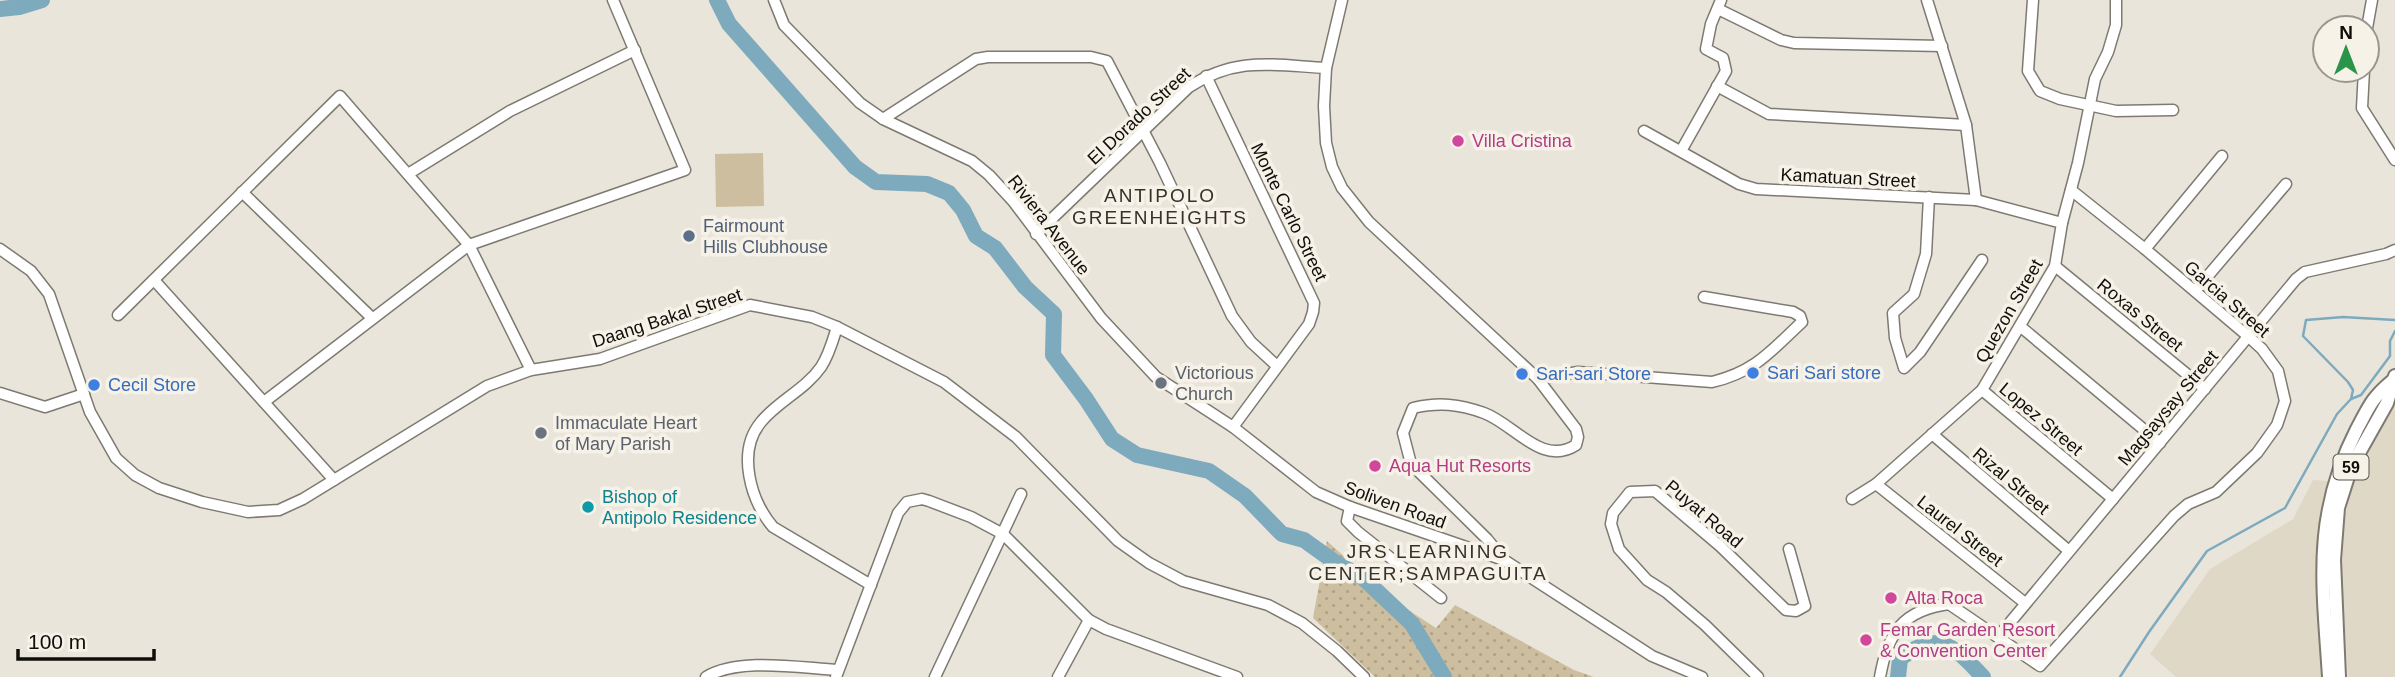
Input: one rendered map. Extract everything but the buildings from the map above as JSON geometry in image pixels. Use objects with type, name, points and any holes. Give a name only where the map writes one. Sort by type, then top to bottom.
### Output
[{"type":"main road","name":"59","points":[[2329,677],[2323,569],[2328,507],[2348,446],[2375,396],[2393,379]]},
{"type":"main road","name":"59","points":[[2339,677],[2334,560],[2338,508],[2351,467],[2387,403],[2393,379]]},
{"type":"street","points":[[264,402],[469,245],[685,170],[613,0]]},
{"type":"street","name":"Riviera Avenue","points":[[774,0],[784,24],[860,103],[883,119],[972,161],[989,175],[1013,201],[1101,318],[1156,377],[1233,426]]},
{"type":"street","points":[[1342,0],[1326,68],[1324,106],[1326,143],[1342,188],[1369,222],[1538,379],[1576,429],[1576,445],[1566,452],[1554,452],[1535,445],[1486,414],[1437,402],[1413,408],[1403,433],[1411,464],[1504,559]]},
{"type":"street","points":[[1927,0],[1966,125],[1976,200]]},
{"type":"street","points":[[2033,0],[2028,71],[2040,91],[2060,99],[2116,111],[2173,110]]},
{"type":"street","name":"Quezon Street","points":[[1852,499],[1876,484],[1982,390],[2055,266],[2062,223],[2095,79],[2108,52],[2116,25],[2116,0]]},
{"type":"street","points":[[1681,150],[1726,71],[1723,58],[1706,49],[1711,24],[1719,4],[1782,40],[1794,43],[1942,46]]},
{"type":"street","points":[[408,174],[510,111],[635,50]]},
{"type":"street","points":[[883,119],[976,59],[1101,58],[1111,65],[1232,316],[1251,342],[1278,366]]},
{"type":"street","name":"El Dorado Street","points":[[1036,234],[1189,87],[1206,76],[1234,66],[1326,68]]},
{"type":"street","name":"Monte Carlo Street","points":[[1206,76],[1314,303],[1308,324],[1233,426]]},
{"type":"street","points":[[2363,84],[2362,108],[2392,144],[2395,160]]},
{"type":"street","points":[[1717,86],[1769,114],[1966,125]]},
{"type":"street","points":[[118,315],[341,96],[469,245],[531,370]]},
{"type":"street","name":"Kamatuan Street","points":[[1644,131],[1739,184],[1756,189],[1976,200],[2062,223]]},
{"type":"street","points":[[2145,249],[2222,156]]},
{"type":"street","points":[[2195,291],[2286,184]]},
{"type":"street","name":"Garcia Street","points":[[1998,638],[2040,666],[2174,516],[2188,504],[2216,492],[2257,453],[2277,425],[2285,401],[2278,371],[2262,349],[2071,190]]},
{"type":"street","points":[[243,192],[372,318]]},
{"type":"street","points":[[1929,197],[1926,254],[1914,295],[1893,313],[1895,338],[1904,368],[1920,352],[1982,260]]},
{"type":"street","name":"Daang Bakal Street","points":[[0,249],[31,271],[50,295],[90,412],[116,458],[135,475],[159,488],[202,502],[247,512],[279,510],[334,480],[487,386],[531,370],[600,359],[750,305],[812,317],[944,382],[1016,437],[1118,541],[1149,563],[1183,581],[1268,605],[1302,623],[1364,677]]},
{"type":"street","name":"Magsaysay Street","points":[[1998,638],[2296,279],[2305,272],[2395,250]]},
{"type":"street","name":"Roxas Street","points":[[2055,266],[2205,388]]},
{"type":"street","points":[[154,280],[334,480]]},
{"type":"street","points":[[1538,379],[1578,372],[1712,382],[1734,377],[1755,366],[1802,322],[1800,316],[1793,312],[1704,297]]},
{"type":"street","points":[[837,327],[821,367],[804,386],[759,423],[752,436],[749,474],[761,513],[773,527],[871,585]]},
{"type":"street","points":[[2021,327],[2160,443]]},
{"type":"street","name":"Lopez Street","points":[[1982,390],[2112,499]]},
{"type":"street","points":[[0,393],[45,407],[84,394]]},
{"type":"street","name":"Soliven Road","points":[[1233,426],[1316,492],[1350,507],[1504,559],[1652,656],[1702,677]]},
{"type":"street","name":"Rizal Street","points":[[1932,434],[2069,551]]},
{"type":"street","name":"Laurel Street","points":[[1876,484],[2025,603]]},
{"type":"street","name":"Puyat Road","points":[[1758,677],[1705,625],[1632,565],[1619,549],[1611,524],[1613,513],[1630,492],[1655,491],[1720,545],[1786,610],[1796,611],[1805,606],[1789,549]]},
{"type":"street","points":[[935,677],[1021,494]]},
{"type":"street","points":[[706,677],[731,667],[750,666],[837,674],[898,513],[908,502],[929,501],[971,517],[1003,534],[1089,620],[1106,629],[1237,677]]},
{"type":"street","points":[[1350,507],[1347,521],[1441,598]]},
{"type":"street","points":[[1880,677],[1893,634],[1908,619],[1927,607],[1949,604],[1998,638]]},
{"type":"street","points":[[1058,677],[1089,620]]},
{"type":"shaded area","points":[[763,153],[764,206],[716,207],[715,154]]},
{"type":"shaded area","points":[[2395,402],[2395,677],[2348,677],[2341,576],[2342,530],[2352,485]]},
{"type":"shaded area","points":[[2313,480],[2328,481],[2318,539],[2322,677],[2176,677],[2150,654],[2210,569],[2293,519]]},
{"type":"shaded area","points":[[1327,541],[1390,598],[1436,628],[1455,605],[1574,670],[1594,677],[1375,677],[1313,618]]},
{"type":"waterway","points":[[0,9],[42,0]]},
{"type":"waterway","points":[[717,0],[729,24],[855,167],[876,182],[927,184],[949,193],[963,210],[976,236],[995,248],[1025,287],[1054,314],[1053,355],[1112,439],[1137,455],[1209,471],[1245,496],[1282,534],[1304,540],[1336,563],[1362,577],[1412,624],[1444,677]]},
{"type":"waterway","points":[[2351,399],[2353,390],[2348,382],[2303,336],[2306,320],[2343,317],[2395,320]]},
{"type":"waterway","points":[[2120,677],[2207,551],[2285,508],[2337,414],[2351,399],[2361,395],[2390,356],[2390,341],[2395,331]]},
{"type":"waterway","points":[[1898,677],[1900,659],[1913,650],[1936,643],[1945,645],[1964,657],[1983,677]]},
{"type":"place","name":"Villa Cristina","points":[[1458,141]]},
{"type":"place","name":"Fairmount Hills Clubhouse","points":[[689,236]]},
{"type":"place","name":"Sari Sari store","points":[[1753,373]]},
{"type":"place","name":"Sari-sari Store","points":[[1522,374]]},
{"type":"place","name":"Victorious Church","points":[[1161,383]]},
{"type":"place","name":"Cecil Store","points":[[94,385]]},
{"type":"place","name":"Immaculate Heart of Mary Parish","points":[[541,433]]},
{"type":"place","name":"Aqua Hut Resorts","points":[[1375,466]]},
{"type":"place","name":"Bishop of Antipolo Residence","points":[[588,507]]},
{"type":"place","name":"Alta Roca","points":[[1891,598]]},
{"type":"place","name":"Femar Garden Resort & Convention Center","points":[[1866,640]]},
{"type":"district","name":"ANTIPOLO GREENHEIGHTS","points":[[1160,206]]},
{"type":"district","name":"JRS LEARNING CENTER;SAMPAGUITA","points":[[1428,562]]}]
